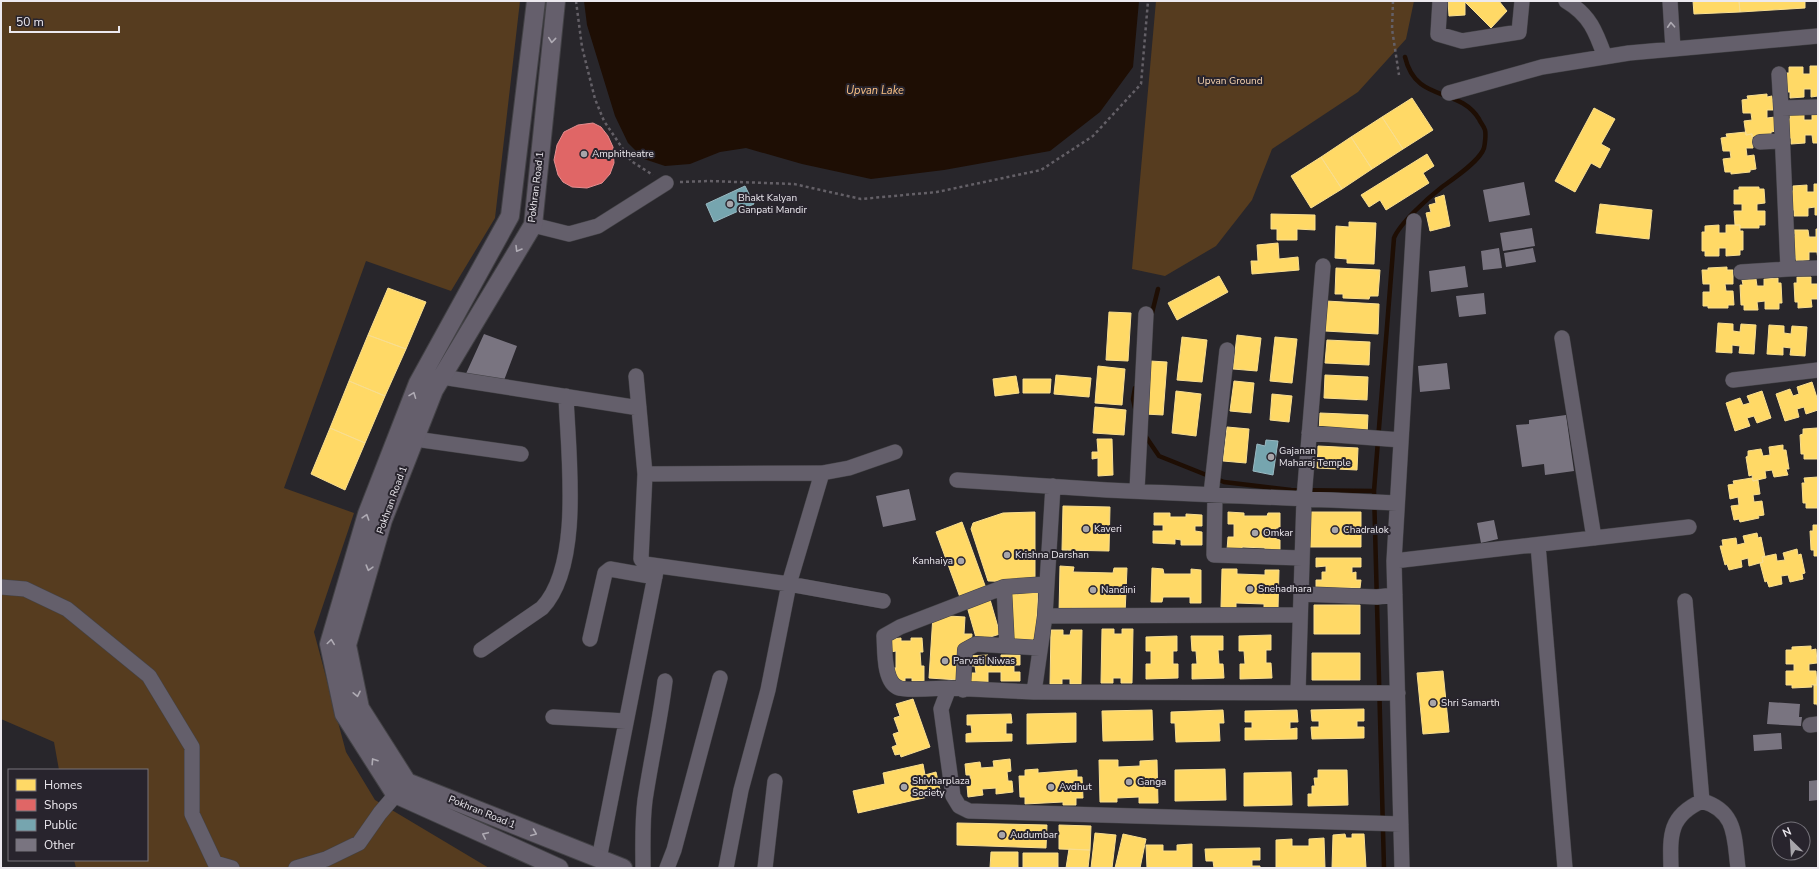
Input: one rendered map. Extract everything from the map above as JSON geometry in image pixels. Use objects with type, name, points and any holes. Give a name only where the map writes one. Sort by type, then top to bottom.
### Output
[{"type":"main road","name":"Pokhran Road 1","points":[[536,1],[510,216],[418,383],[366,514],[329,644],[344,714],[401,788],[559,868]]},
{"type":"main road","name":"Pokhran Road 1","points":[[556,1],[533,225],[434,390],[383,520],[347,645],[360,708],[401,788],[623,868]]},
{"type":"main road","points":[[510,216],[533,225]]},
{"type":"street","points":[[1440,1],[1438,34],[1462,41],[1519,32],[1522,1]]},
{"type":"street","points":[[1566,1],[1577,8],[1595,30],[1605,57]]},
{"type":"street","points":[[1670,1],[1673,49]]},
{"type":"street","points":[[1449,93],[1542,67],[1605,57],[1673,49],[1818,36]]},
{"type":"street","points":[[1779,74],[1788,269]]},
{"type":"street","points":[[1781,108],[1818,106]]},
{"type":"street","points":[[1760,142],[1782,141]]},
{"type":"street","points":[[533,225],[569,234],[598,226],[666,183]]},
{"type":"street","points":[[1402,868],[1394,560],[1414,221]]},
{"type":"street","points":[[1298,692],[1304,498],[1323,266]]},
{"type":"street","points":[[1741,272],[1818,268]]},
{"type":"street","points":[[1137,490],[1146,314]]},
{"type":"street","points":[[1562,338],[1594,538]]},
{"type":"street","points":[[1227,350],[1213,494],[1214,555],[1302,558]]},
{"type":"street","points":[[1733,380],[1818,370]]},
{"type":"street","points":[[636,376],[645,474],[641,560],[656,572]]},
{"type":"street","points":[[442,377],[639,408]]},
{"type":"street","points":[[481,650],[542,608],[549,601],[559,581],[567,547],[571,514],[566,396]]},
{"type":"street","points":[[1309,433],[1401,440]]},
{"type":"street","points":[[415,439],[521,454]]},
{"type":"street","points":[[645,474],[822,473],[849,468],[895,452]]},
{"type":"street","points":[[726,868],[741,790],[768,690],[789,584],[822,473]]},
{"type":"street","points":[[957,480],[1397,503]]},
{"type":"street","points":[[1034,692],[1045,616],[1053,486]]},
{"type":"street","points":[[1394,560],[1689,528]]},
{"type":"street","points":[[1538,544],[1565,868]]},
{"type":"street","points":[[590,639],[605,573],[610,569],[789,584],[883,600]]},
{"type":"street","points":[[599,859],[656,572]]},
{"type":"street","points":[[1046,584],[1004,587],[900,627],[884,636],[885,667],[891,682],[898,688],[1034,692],[1398,693]]},
{"type":"street","points":[[1,587],[25,589],[67,609],[149,676],[192,747],[192,814],[215,863],[232,868]]},
{"type":"street","points":[[1004,587],[1007,646]]},
{"type":"street","points":[[1301,594],[1377,597],[1395,595]]},
{"type":"street","points":[[1685,601],[1702,801]]},
{"type":"street","points":[[1045,616],[1300,615]]},
{"type":"street","points":[[1040,648],[976,644],[965,650],[956,689],[941,709],[953,796],[959,806],[969,811],[1401,824]]},
{"type":"street","points":[[666,868],[674,850],[720,678]]},
{"type":"street","points":[[643,868],[642,832],[645,801],[665,681]]},
{"type":"street","points":[[553,717],[626,721]]},
{"type":"street","points":[[765,868],[775,781]]},
{"type":"street","points":[[296,868],[326,859],[359,843],[401,788]]},
{"type":"street","points":[[1671,868],[1670,840],[1673,827],[1684,811],[1702,801],[1713,804],[1722,810],[1732,826],[1738,868]]},
{"type":"path","points":[[576,1],[582,47],[595,99],[604,121],[631,161],[666,183],[709,181],[794,184],[861,199],[938,192],[1041,170],[1093,136],[1140,84],[1148,1]]},
{"type":"path","points":[[1394,1],[1392,29],[1399,75]]},
{"type":"green space","points":[[1,1],[520,1],[495,218],[451,291],[366,261],[284,488],[354,513],[314,632],[346,752],[375,800],[489,868],[76,868],[74,861],[148,861],[148,769],[59,769],[54,742],[1,719]]},
{"type":"green space","name":"Upvan Ground","points":[[1156,1],[1414,1],[1406,39],[1358,92],[1272,149],[1252,200],[1216,246],[1165,276],[1132,269]]},
{"type":"water","name":"Upvan Lake","points":[[584,1],[1139,1],[1133,67],[1100,112],[1050,151],[944,170],[871,179],[802,164],[746,148],[720,152],[690,164],[665,166],[644,159],[628,143],[615,116],[587,25]]},
{"type":"building: Homes","points":[[1448,1],[1499,1],[1507,11],[1491,28],[1465,2],[1465,15],[1449,16]]},
{"type":"building: Homes","points":[[1693,1],[1739,1],[1740,12],[1694,14]]},
{"type":"building: Homes","points":[[1739,1],[1805,1],[1805,8],[1740,12]]},
{"type":"building: Homes","points":[[1810,66],[1818,66],[1818,96],[1811,97],[1811,89],[1804,89],[1804,97],[1790,98],[1790,92],[1787,92],[1786,73],[1789,73],[1789,67],[1803,67],[1803,74],[1810,74]]},
{"type":"building: Homes","points":[[1767,94],[1767,97],[1772,96],[1774,110],[1767,110],[1767,118],[1775,117],[1776,131],[1771,132],[1771,134],[1752,137],[1752,134],[1746,135],[1744,121],[1752,120],[1751,113],[1743,113],[1742,100],[1748,99],[1747,96]]},
{"type":"building: Homes","points":[[1412,98],[1433,130],[1403,149],[1382,117]]},
{"type":"building: Homes","points":[[1594,108],[1615,119],[1601,144],[1610,149],[1600,168],[1591,163],[1575,192],[1555,181]]},
{"type":"building: Homes","points":[[1812,112],[1818,112],[1818,143],[1813,143],[1812,135],[1805,135],[1805,143],[1791,144],[1791,138],[1788,138],[1787,119],[1790,119],[1790,113],[1804,113],[1804,120],[1812,120]]},
{"type":"building: Homes","points":[[1382,117],[1403,149],[1372,169],[1351,137]]},
{"type":"building: Homes","points":[[1746,132],[1746,135],[1752,134],[1753,148],[1746,148],[1747,156],[1754,155],[1756,169],[1750,170],[1750,172],[1731,174],[1731,172],[1725,172],[1723,159],[1731,158],[1730,151],[1723,151],[1721,138],[1727,137],[1726,134]]},
{"type":"building: Homes","points":[[1351,137],[1372,169],[1342,189],[1321,157]]},
{"type":"building: Homes","points":[[1427,154],[1434,166],[1423,173],[1429,183],[1386,210],[1380,200],[1369,207],[1361,195]]},
{"type":"building: Homes","points":[[1321,157],[1342,189],[1311,208],[1291,176]]},
{"type":"building: Homes","points":[[1814,184],[1818,184],[1818,215],[1815,215],[1815,207],[1808,208],[1808,216],[1794,216],[1794,210],[1791,210],[1790,191],[1793,191],[1793,186],[1807,185],[1807,192],[1814,192]]},
{"type":"building: Homes","points":[[1739,187],[1759,187],[1759,189],[1764,189],[1765,203],[1757,204],[1757,211],[1765,211],[1765,225],[1759,225],[1759,228],[1740,228],[1740,225],[1735,225],[1734,211],[1742,211],[1742,204],[1734,204],[1734,190],[1739,190]]},
{"type":"building: Homes","points":[[1444,195],[1450,226],[1430,231],[1426,213],[1431,212],[1429,205],[1436,203],[1435,198]]},
{"type":"building: Homes","points":[[1600,204],[1652,210],[1649,239],[1596,233]]},
{"type":"building: Homes","points":[[1271,214],[1315,215],[1315,230],[1297,229],[1297,240],[1277,240],[1277,229],[1271,229]]},
{"type":"building: Homes","points":[[1349,222],[1376,223],[1374,264],[1347,263],[1347,259],[1335,258],[1336,226],[1349,227]]},
{"type":"building: Homes","points":[[1719,225],[1719,233],[1726,233],[1726,225],[1740,225],[1740,231],[1743,231],[1743,250],[1740,250],[1740,255],[1726,256],[1726,248],[1719,248],[1719,256],[1705,256],[1705,251],[1702,251],[1702,232],[1705,232],[1705,226]]},
{"type":"building: Homes","points":[[1816,229],[1818,229],[1818,260],[1817,252],[1809,252],[1809,260],[1796,261],[1795,255],[1792,255],[1792,236],[1795,236],[1794,230],[1808,230],[1809,237],[1816,237]]},
{"type":"building: Homes","points":[[1278,243],[1279,259],[1298,257],[1299,270],[1252,274],[1251,261],[1258,261],[1257,245]]},
{"type":"building: Homes","points":[[1727,267],[1727,270],[1733,270],[1733,284],[1725,284],[1726,291],[1733,291],[1734,305],[1728,305],[1728,308],[1708,308],[1708,306],[1703,306],[1703,292],[1710,292],[1710,284],[1703,284],[1702,270],[1708,270],[1708,268]]},
{"type":"building: Homes","points":[[1336,268],[1380,270],[1378,296],[1370,296],[1369,299],[1343,298],[1343,294],[1335,294]]},
{"type":"building: Homes","points":[[1219,276],[1228,292],[1177,320],[1168,303]]},
{"type":"building: Homes","points":[[1797,277],[1811,277],[1811,284],[1818,284],[1818,299],[1811,299],[1812,307],[1798,308],[1798,302],[1795,302],[1794,283],[1797,283]]},
{"type":"building: Homes","points":[[1778,278],[1778,283],[1781,283],[1782,303],[1779,303],[1779,309],[1765,309],[1765,301],[1757,302],[1758,310],[1744,310],[1744,305],[1741,305],[1740,285],[1743,285],[1742,280],[1756,279],[1757,286],[1764,286],[1764,279]]},
{"type":"building: Homes","points":[[388,288],[426,302],[406,349],[368,335]]},
{"type":"building: Homes","points":[[1326,301],[1379,304],[1378,334],[1325,331]]},
{"type":"building: Homes","points":[[1109,312],[1131,313],[1128,361],[1106,360]]},
{"type":"building: Homes","points":[[1718,323],[1733,324],[1733,331],[1740,332],[1741,324],[1756,325],[1754,354],[1739,353],[1740,346],[1732,345],[1732,353],[1716,352]]},
{"type":"building: Homes","points":[[1769,325],[1784,326],[1784,333],[1791,334],[1792,326],[1807,327],[1805,356],[1790,355],[1791,348],[1783,347],[1783,355],[1767,354]]},
{"type":"building: Homes","points":[[368,335],[406,349],[385,396],[349,381]]},
{"type":"building: Homes","points":[[1237,335],[1261,338],[1257,371],[1233,369]]},
{"type":"building: Homes","points":[[1182,337],[1207,340],[1202,382],[1177,380]]},
{"type":"building: Homes","points":[[1275,337],[1297,339],[1292,383],[1270,381]]},
{"type":"building: Homes","points":[[1327,340],[1370,342],[1369,365],[1325,363]]},
{"type":"building: Homes","points":[[1150,361],[1167,362],[1163,415],[1145,414]]},
{"type":"building: Homes","points":[[1098,366],[1125,369],[1122,405],[1095,403]]},
{"type":"building: Homes","points":[[1056,375],[1091,378],[1089,397],[1054,394]]},
{"type":"building: Homes","points":[[1325,375],[1368,377],[1367,400],[1324,398]]},
{"type":"building: Homes","points":[[1016,376],[1019,393],[995,396],[993,379]]},
{"type":"building: Homes","points":[[1023,379],[1051,379],[1050,393],[1023,393]]},
{"type":"building: Homes","points":[[349,381],[385,396],[365,443],[330,428]]},
{"type":"building: Homes","points":[[1234,381],[1254,383],[1251,413],[1230,411]]},
{"type":"building: Homes","points":[[1812,382],[1818,401],[1818,410],[1806,414],[1804,407],[1797,409],[1799,417],[1785,421],[1776,394],[1790,389],[1793,396],[1799,394],[1797,387]]},
{"type":"building: Homes","points":[[1176,391],[1201,394],[1196,436],[1172,433]]},
{"type":"building: Homes","points":[[1762,391],[1771,418],[1757,423],[1754,416],[1747,418],[1750,426],[1735,431],[1726,403],[1740,398],[1743,405],[1750,403],[1747,396]]},
{"type":"building: Homes","points":[[1272,394],[1292,396],[1289,422],[1270,420]]},
{"type":"building: Homes","points":[[1095,407],[1126,410],[1124,435],[1093,433]]},
{"type":"building: Homes","points":[[1320,413],[1368,415],[1367,435],[1319,433]]},
{"type":"building: Homes","points":[[1227,427],[1249,429],[1246,463],[1223,461]]},
{"type":"building: Homes","points":[[330,428],[365,443],[345,490],[311,474]]},
{"type":"building: Homes","points":[[1817,428],[1818,459],[1804,459],[1804,454],[1801,454],[1800,435],[1803,434],[1803,429]]},
{"type":"building: Homes","points":[[1097,439],[1112,439],[1113,475],[1098,476],[1098,458],[1092,459],[1092,452],[1098,452]]},
{"type":"building: Homes","points":[[1783,445],[1783,450],[1786,450],[1789,469],[1786,469],[1788,475],[1774,477],[1772,470],[1765,471],[1766,478],[1753,481],[1752,475],[1749,476],[1746,457],[1748,456],[1748,451],[1761,449],[1763,456],[1770,455],[1769,447]]},
{"type":"building: Homes","points":[[1318,446],[1358,448],[1357,470],[1317,468]]},
{"type":"building: Homes","points":[[1818,477],[1818,508],[1806,508],[1806,503],[1803,503],[1802,483],[1805,483],[1804,478]]},
{"type":"building: Homes","points":[[1752,478],[1753,481],[1758,480],[1760,494],[1753,495],[1754,502],[1762,501],[1764,515],[1758,516],[1759,518],[1740,522],[1739,519],[1734,520],[1731,506],[1739,505],[1738,497],[1730,499],[1728,485],[1734,484],[1733,481]]},
{"type":"building: Homes","name":"Kaveri","points":[[1063,506],[1110,507],[1109,551],[1062,550]]},
{"type":"building: Homes","name":"Krishna Darshan","points":[[1035,512],[1035,582],[988,581],[971,529],[973,523],[1003,513]]},
{"type":"building: Homes","name":"Omkar","points":[[1228,512],[1244,513],[1244,516],[1267,516],[1268,513],[1280,513],[1280,528],[1276,528],[1276,539],[1280,540],[1280,550],[1242,547],[1242,550],[1227,550],[1228,537],[1234,537],[1234,524],[1228,524]]},
{"type":"building: Homes","name":"Chadralok","points":[[1309,512],[1361,512],[1361,547],[1308,547]]},
{"type":"building: Homes","points":[[1154,513],[1170,513],[1170,517],[1186,517],[1186,514],[1202,515],[1202,526],[1195,526],[1195,531],[1202,532],[1202,545],[1181,545],[1181,540],[1175,539],[1175,544],[1153,543],[1153,531],[1163,531],[1163,525],[1154,525]]},
{"type":"building: Homes","name":"Kanhaiya","points":[[962,522],[987,591],[961,600],[936,532]]},
{"type":"building: Homes","points":[[1813,525],[1818,525],[1818,556],[1814,556],[1814,550],[1811,550],[1810,531],[1813,531]]},
{"type":"building: Homes","points":[[1757,533],[1758,538],[1761,537],[1765,557],[1762,557],[1763,562],[1749,566],[1748,558],[1741,560],[1742,567],[1729,570],[1727,564],[1725,565],[1720,546],[1723,546],[1722,540],[1736,538],[1737,545],[1745,543],[1743,536]]},
{"type":"building: Homes","points":[[1797,549],[1798,555],[1801,554],[1805,573],[1802,574],[1803,579],[1790,582],[1788,575],[1781,576],[1782,584],[1769,587],[1767,581],[1765,582],[1760,563],[1763,562],[1762,557],[1776,554],[1777,561],[1785,560],[1783,553]]},
{"type":"building: Homes","points":[[1316,558],[1361,558],[1361,567],[1352,567],[1352,573],[1356,572],[1356,580],[1361,580],[1360,588],[1316,588],[1316,580],[1322,580],[1322,572],[1326,572],[1326,566],[1316,567]]},
{"type":"building: Homes","name":"Nandini","points":[[1060,566],[1074,567],[1073,572],[1113,573],[1114,568],[1127,568],[1125,614],[1112,609],[1072,608],[1072,613],[1059,613]]},
{"type":"building: Homes","points":[[1152,568],[1163,569],[1164,574],[1191,574],[1191,569],[1201,570],[1201,603],[1190,603],[1190,597],[1163,597],[1162,602],[1151,602]]},
{"type":"building: Homes","name":"Snehadhara","points":[[1222,569],[1237,569],[1237,574],[1265,575],[1265,570],[1279,570],[1278,609],[1264,609],[1264,604],[1236,603],[1236,608],[1221,607]]},
{"type":"building: Homes","points":[[1038,589],[1036,640],[1009,641],[1011,593]]},
{"type":"building: Homes","points":[[989,596],[1000,634],[977,641],[966,603]]},
{"type":"building: Homes","points":[[1314,605],[1360,605],[1360,634],[1314,634]]},
{"type":"building: Homes","name":"Parvati Niwas","points":[[933,615],[965,617],[964,634],[972,634],[971,645],[959,680],[929,678]]},
{"type":"building: Homes","points":[[1102,629],[1114,629],[1114,634],[1122,634],[1122,629],[1133,629],[1132,683],[1121,683],[1121,678],[1113,678],[1113,683],[1101,683]]},
{"type":"building: Homes","points":[[1051,630],[1063,630],[1063,635],[1070,635],[1071,630],[1082,630],[1081,684],[1070,684],[1070,679],[1062,679],[1062,684],[1050,684]]},
{"type":"building: Homes","points":[[1271,635],[1271,650],[1266,650],[1266,663],[1271,663],[1272,678],[1240,679],[1240,664],[1245,664],[1244,651],[1239,651],[1239,636]]},
{"type":"building: Homes","points":[[1177,636],[1177,651],[1173,651],[1173,664],[1178,664],[1178,678],[1146,679],[1146,664],[1151,664],[1151,651],[1146,651],[1146,637]]},
{"type":"building: Homes","points":[[1191,636],[1223,636],[1223,650],[1218,650],[1219,664],[1223,664],[1224,678],[1192,679],[1192,664],[1197,664],[1196,651],[1192,651]]},
{"type":"building: Homes","points":[[901,638],[901,641],[911,641],[911,638],[922,638],[923,652],[920,652],[921,666],[924,666],[924,681],[912,681],[912,678],[905,678],[905,681],[892,682],[892,668],[896,668],[896,651],[891,652],[891,639]]},
{"type":"building: Homes","points":[[1811,646],[1811,650],[1816,649],[1817,663],[1809,664],[1809,671],[1816,671],[1817,685],[1811,685],[1812,687],[1792,688],[1792,685],[1786,685],[1786,671],[1794,671],[1794,664],[1786,664],[1786,650],[1792,650],[1792,647]]},
{"type":"building: Homes","points":[[1312,653],[1360,653],[1360,680],[1312,680]]},
{"type":"building: Homes","points":[[988,655],[988,666],[1001,665],[1001,655],[1020,655],[1020,665],[1014,665],[1014,672],[1020,672],[1020,681],[1001,681],[1001,672],[988,672],[988,682],[969,682],[969,673],[976,673],[975,666],[969,666],[968,656]]},
{"type":"building: Homes","name":"Shri Samarth","points":[[1443,671],[1449,732],[1423,734],[1417,673]]},
{"type":"building: Homes","points":[[1816,679],[1818,679],[1818,709],[1817,704],[1814,704],[1814,685],[1817,685]]},
{"type":"building: Homes","points":[[913,699],[930,747],[901,757],[900,754],[895,755],[892,747],[897,745],[893,734],[899,732],[894,718],[900,716],[896,704]]},
{"type":"building: Homes","points":[[1364,709],[1364,721],[1357,721],[1357,727],[1364,727],[1364,738],[1312,739],[1311,727],[1319,727],[1319,721],[1312,721],[1311,710]]},
{"type":"building: Homes","points":[[1152,710],[1153,740],[1103,741],[1102,711]]},
{"type":"building: Homes","points":[[1223,710],[1224,723],[1219,723],[1220,741],[1176,742],[1175,723],[1171,723],[1171,712]]},
{"type":"building: Homes","points":[[1297,710],[1298,722],[1290,722],[1290,729],[1297,728],[1297,739],[1245,740],[1245,728],[1252,728],[1252,722],[1245,722],[1245,711]]},
{"type":"building: Homes","points":[[1076,713],[1076,742],[1027,744],[1027,714]]},
{"type":"building: Homes","points":[[1011,714],[1012,723],[1006,723],[1006,734],[1012,734],[1012,741],[966,742],[966,734],[972,733],[971,725],[967,725],[967,715]]},
{"type":"building: Homes","points":[[1010,759],[1011,771],[1007,772],[1008,781],[1012,781],[1013,792],[996,794],[996,788],[982,789],[983,795],[968,797],[967,785],[971,785],[970,775],[966,775],[965,764],[980,762],[981,768],[994,767],[993,761]]},
{"type":"building: Homes","name":"Ganga","points":[[1099,760],[1118,760],[1118,767],[1140,766],[1140,761],[1157,760],[1158,803],[1139,803],[1139,797],[1117,798],[1117,802],[1100,802]]},
{"type":"building: Homes","name":"Shivharplaza Society","points":[[923,764],[925,775],[936,772],[941,794],[858,813],[853,791],[885,784],[883,773]]},
{"type":"building: Homes","name":"Avdhut","points":[[1038,769],[1038,773],[1077,770],[1077,777],[1082,777],[1083,798],[1076,798],[1076,805],[1063,805],[1063,802],[1025,804],[1025,797],[1020,797],[1019,776],[1025,776],[1025,770]]},
{"type":"building: Homes","points":[[1225,769],[1226,800],[1175,801],[1175,770]]},
{"type":"building: Homes","points":[[1318,770],[1347,770],[1348,805],[1308,806],[1308,794],[1312,794],[1312,786],[1315,786],[1314,778],[1318,778]]},
{"type":"building: Homes","points":[[1291,772],[1292,805],[1244,806],[1244,773]]},
{"type":"building: Homes","name":"Audumbar","points":[[957,823],[1047,825],[1046,848],[957,845]]},
{"type":"building: Homes","points":[[1059,825],[1091,826],[1090,850],[1059,849]]},
{"type":"building: Homes","points":[[1095,833],[1116,835],[1112,868],[1091,868]]},
{"type":"building: Homes","points":[[1123,834],[1146,839],[1140,868],[1115,868]]},
{"type":"building: Homes","points":[[1345,834],[1346,838],[1352,838],[1352,834],[1364,834],[1366,868],[1332,868],[1333,835]]},
{"type":"building: Homes","points":[[1324,838],[1325,868],[1276,868],[1276,840],[1292,839],[1292,846],[1309,846],[1309,839]]},
{"type":"building: Homes","points":[[1192,844],[1192,868],[1147,868],[1146,845],[1163,845],[1163,851],[1177,851],[1177,845]]},
{"type":"building: Homes","points":[[1260,848],[1260,860],[1252,860],[1252,866],[1260,866],[1260,868],[1214,868],[1213,861],[1206,861],[1205,849]]},
{"type":"building: Homes","points":[[1069,849],[1090,850],[1088,868],[1066,868]]},
{"type":"building: Homes","points":[[991,852],[1018,852],[1018,868],[990,868]]},
{"type":"building: Homes","points":[[1023,853],[1058,853],[1058,868],[1023,868]]},
{"type":"building: Shops","name":"Amphitheatre","points":[[593,123],[601,127],[608,136],[613,147],[614,163],[610,174],[602,183],[587,188],[572,187],[563,182],[558,175],[554,160],[557,145],[564,132],[578,125]]},
{"type":"building: Public","name":"Bhakt Kalyan Ganpati Mandir","points":[[745,186],[754,204],[714,222],[706,204]]},
{"type":"building: Public","points":[[1266,440],[1278,441],[1273,475],[1253,471],[1257,444],[1265,446]]},
{"type":"building: Other","points":[[1524,182],[1530,215],[1489,222],[1483,190]]},
{"type":"building: Other","points":[[1532,228],[1535,246],[1503,251],[1500,233]]},
{"type":"building: Other","points":[[1499,248],[1502,268],[1483,270],[1481,251]]},
{"type":"building: Other","points":[[1533,248],[1536,262],[1506,267],[1504,253]]},
{"type":"building: Other","points":[[1465,266],[1468,287],[1431,292],[1429,271]]},
{"type":"building: Other","points":[[1484,293],[1486,314],[1459,317],[1456,296]]},
{"type":"building: Other","points":[[484,334],[517,346],[503,383],[464,378]]},
{"type":"building: Other","points":[[1447,363],[1450,389],[1420,392],[1418,366]]},
{"type":"building: Other","points":[[1566,415],[1574,471],[1545,475],[1544,464],[1522,467],[1516,425],[1529,424],[1529,420]]},
{"type":"building: Other","points":[[909,489],[916,520],[883,527],[876,496]]},
{"type":"building: Other","points":[[1494,520],[1498,539],[1481,543],[1477,523]]},
{"type":"building: Other","points":[[1769,702],[1800,704],[1799,717],[1802,717],[1801,726],[1767,724]]},
{"type":"building: Other","points":[[1781,733],[1782,749],[1754,751],[1753,735]]},
{"type":"building: Other","points":[[1818,780],[1818,800],[1809,801],[1809,781]]},
{"type":"waterway","points":[[1384,868],[1374,491],[1394,238],[1402,225],[1422,204],[1466,169],[1477,158],[1484,148],[1485,136],[1484,127],[1471,109],[1461,102],[1428,89],[1418,82],[1411,72],[1405,57]]},
{"type":"waterway","points":[[1151,317],[1158,289]]},
{"type":"waterway","points":[[1135,388],[1133,399],[1135,408]]},
{"type":"waterway","points":[[1144,434],[1159,456],[1224,482],[1291,490],[1374,491]]},
{"type":"place","name":"Amphitheatre","points":[[584,154]]},
{"type":"place","name":"Bhakt Kalyan Ganpati Mandir","points":[[730,204]]},
{"type":"place","name":"Gajanan Maharaj Temple","points":[[1271,457]]},
{"type":"place","name":"Kaveri","points":[[1086,529]]},
{"type":"place","name":"Chadralok","points":[[1335,530]]},
{"type":"place","name":"Omkar","points":[[1255,533]]},
{"type":"place","name":"Krishna Darshan","points":[[1007,555]]},
{"type":"place","name":"Kanhaiya","points":[[961,561]]},
{"type":"place","name":"Snehadhara","points":[[1250,589]]},
{"type":"place","name":"Nandini","points":[[1093,590]]},
{"type":"place","name":"Parvati Niwas","points":[[945,661]]},
{"type":"place","name":"Shri Samarth","points":[[1433,703]]},
{"type":"place","name":"Ganga","points":[[1129,782]]},
{"type":"place","name":"Shivharplaza Society","points":[[904,787]]},
{"type":"place","name":"Avdhut","points":[[1051,787]]},
{"type":"place","name":"Audumbar","points":[[1002,835]]}]
